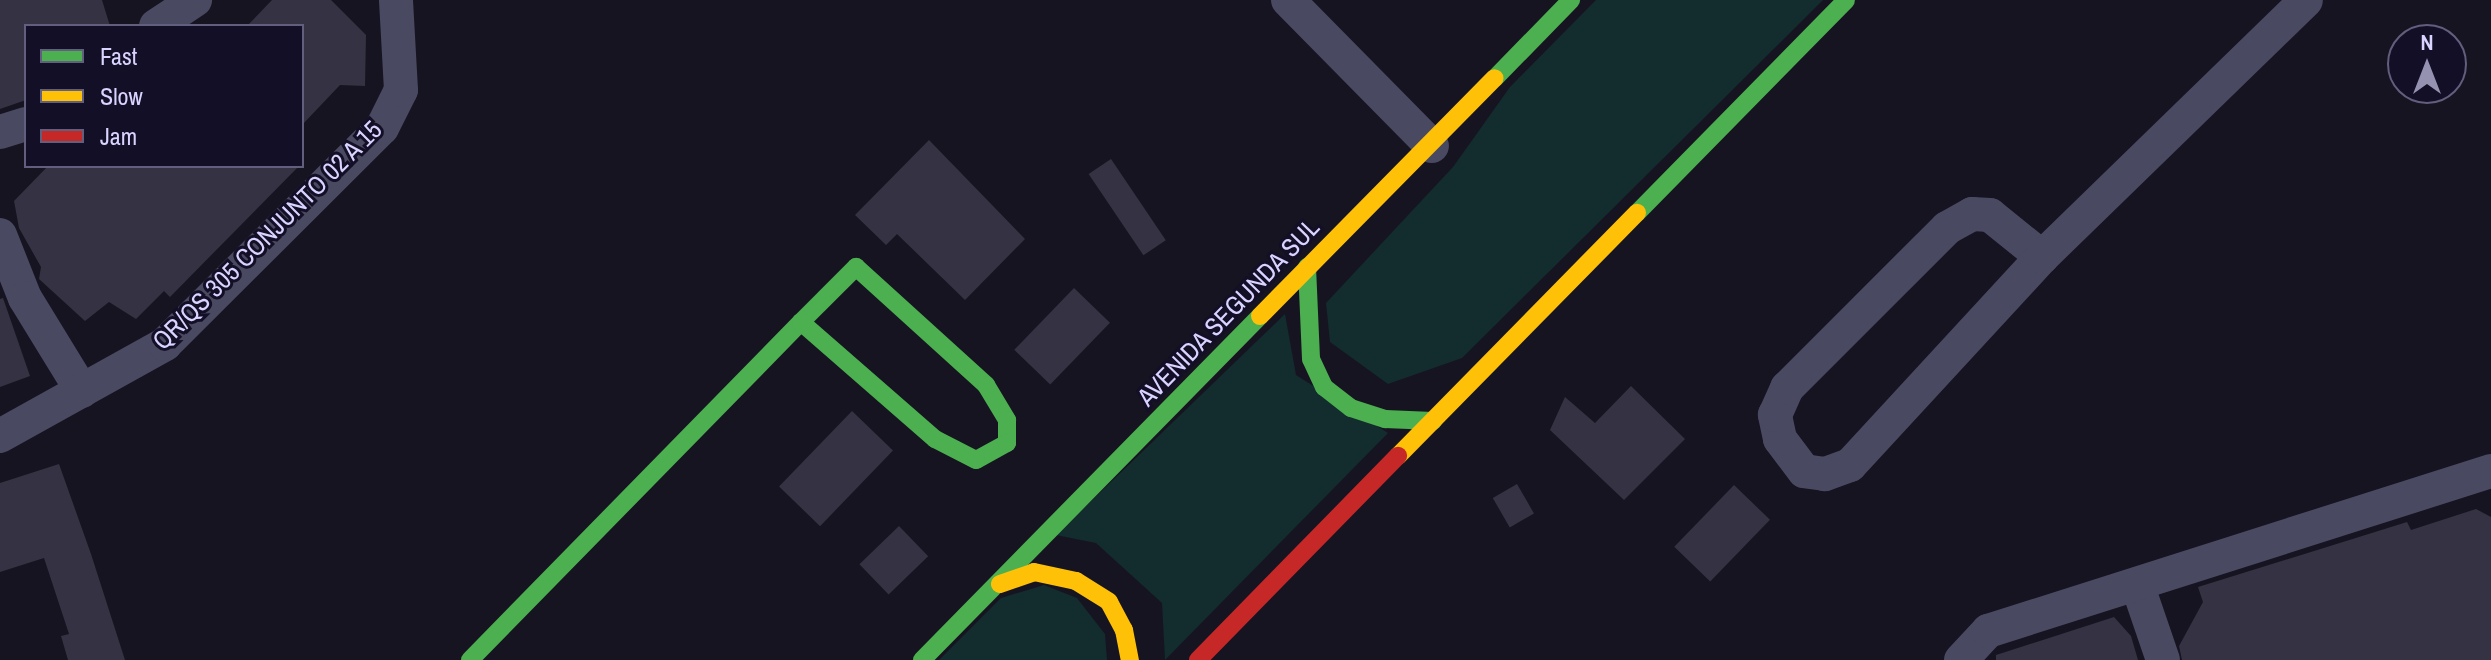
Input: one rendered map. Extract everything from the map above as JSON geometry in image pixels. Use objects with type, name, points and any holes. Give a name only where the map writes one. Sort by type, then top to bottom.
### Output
[{"type":"main road","name":"AVENIDA SEGUNDA SUL","points":[[922,660],[1000,584],[1307,267],[1432,146],[1571,0]]},
{"type":"main road","points":[[1198,660],[1846,0]]},
{"type":"main road","points":[[470,660],[801,322],[856,267],[986,385],[1007,420],[1007,443],[976,460],[935,439],[801,322]]},
{"type":"main road","points":[[1307,267],[1311,359],[1324,387],[1362,412],[1385,419],[1433,421]]},
{"type":"main road","points":[[1000,584],[1034,572],[1076,581],[1109,602],[1124,630],[1130,660]]},
{"type":"street","points":[[139,0],[152,24]]},
{"type":"street","points":[[156,24],[195,0]]},
{"type":"street","name":"QR/QS 305 CONJUNTO 02 A 15","points":[[0,436],[165,344],[382,128],[401,90],[396,0]]},
{"type":"street","points":[[1288,0],[1432,146]]},
{"type":"street","points":[[2042,257],[1990,215],[1972,214],[1947,228],[1787,388],[1775,415],[1777,427],[1780,439],[1804,471],[1825,474],[1850,465],[2042,257],[2306,0]]},
{"type":"street","points":[[0,132],[24,125]]},
{"type":"street","points":[[0,235],[25,298],[82,391]]},
{"type":"street","points":[[1961,660],[1988,631],[2491,471]]},
{"type":"street","points":[[2137,584],[2163,660]]},
{"type":"green space","points":[[1596,0],[1823,0],[1462,358],[1388,384],[1330,342],[1326,303],[1453,167],[1510,87]]},
{"type":"green space","points":[[1285,314],[1296,375],[1388,433],[1165,660],[1162,603],[1096,543],[1056,535]]},
{"type":"green space","points":[[1044,585],[1077,598],[1105,634],[1107,660],[939,660],[1001,598]]},
{"type":"building","points":[[0,0],[102,0],[109,24],[24,24],[24,101],[0,109]]},
{"type":"building","points":[[272,0],[331,0],[366,35],[365,86],[340,85],[304,123],[304,24],[249,24]]},
{"type":"building","points":[[929,140],[1025,239],[965,300],[897,234],[886,245],[855,215]]},
{"type":"building","points":[[1111,159],[1166,240],[1143,255],[1089,174]]},
{"type":"building","points":[[46,168],[297,168],[170,297],[164,291],[136,319],[109,302],[85,321],[39,279],[41,267],[19,228],[14,201]]},
{"type":"building","points":[[1074,288],[1110,323],[1050,385],[1014,350]]},
{"type":"building","points":[[3,298],[30,376],[0,387],[0,299]]},
{"type":"building","points":[[1631,386],[1685,439],[1624,500],[1550,430],[1565,397],[1595,423]]},
{"type":"building","points":[[852,411],[893,451],[820,526],[779,487]]},
{"type":"building","points":[[59,464],[125,660],[68,660],[61,636],[69,634],[44,558],[0,572],[0,483]]},
{"type":"building","points":[[1517,484],[1534,513],[1510,527],[1493,498]]},
{"type":"building","points":[[1734,485],[1770,520],[1710,582],[1674,547]]},
{"type":"building","points":[[2476,509],[2491,517],[2491,660],[2182,660],[2179,646],[2203,602],[2198,587],[2407,522],[2411,530]]},
{"type":"building","points":[[899,526],[928,556],[889,594],[859,564]]},
{"type":"building","points":[[2114,617],[2131,636],[2138,660],[1996,660],[1996,655]]},
{"type":"traffic: fast","points":[[1495,78],[1571,0]]},
{"type":"traffic: fast","points":[[1637,213],[1846,0]]},
{"type":"traffic: fast","points":[[470,660],[801,322],[856,267],[986,385],[1007,420],[1007,443],[976,460],[935,439],[801,322]]},
{"type":"traffic: fast","points":[[1307,267],[1311,359],[1324,387],[1351,408],[1385,419],[1433,421]]},
{"type":"traffic: fast","points":[[922,660],[1260,316]]},
{"type":"traffic: slow","points":[[1260,316],[1495,78]]},
{"type":"traffic: slow","points":[[1398,456],[1637,213]]},
{"type":"traffic: slow","points":[[1000,584],[1034,572],[1076,581],[1109,602],[1124,630],[1130,660]]},
{"type":"traffic: jam","points":[[1198,660],[1398,456]]}]
